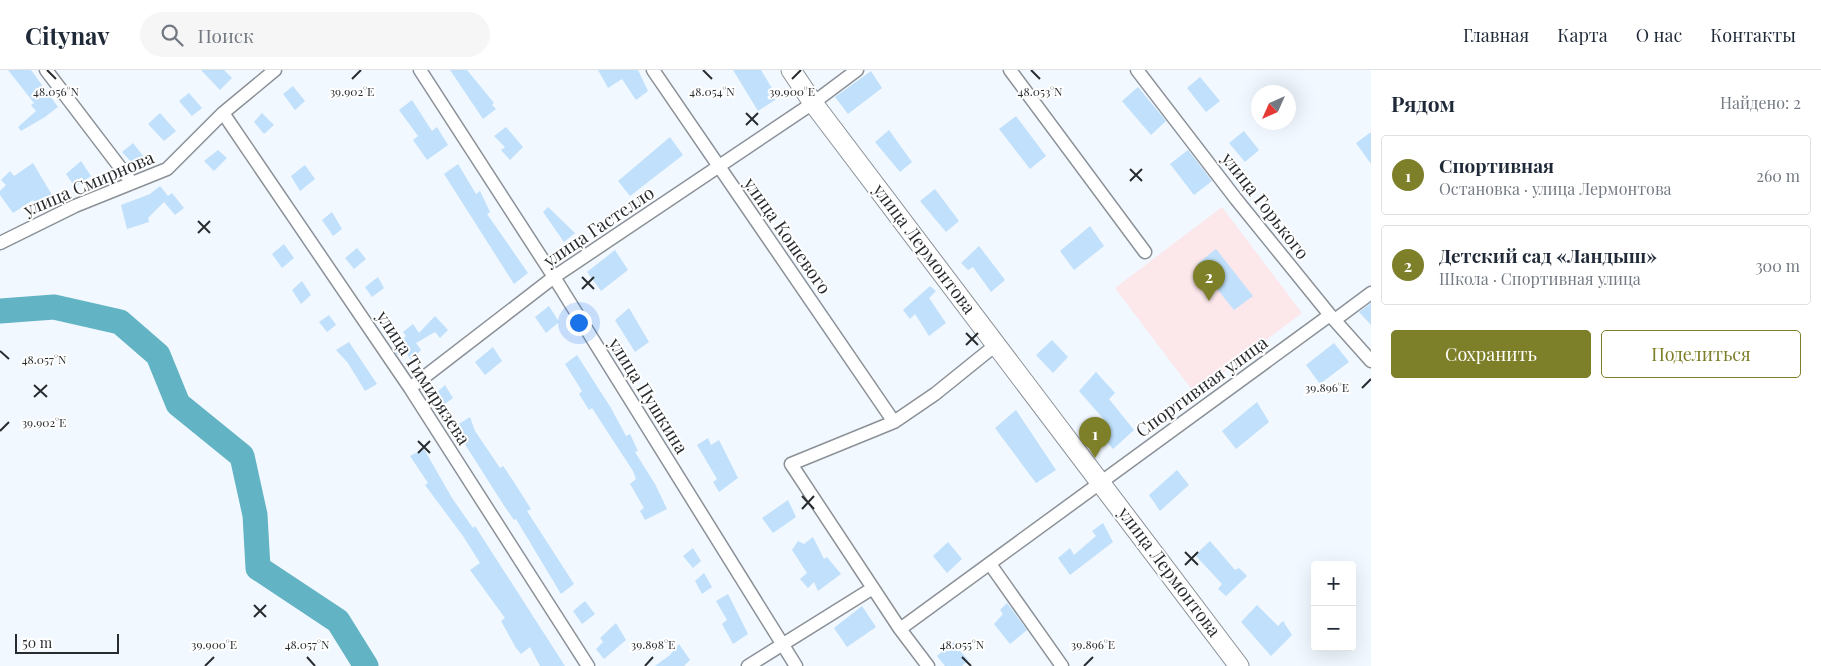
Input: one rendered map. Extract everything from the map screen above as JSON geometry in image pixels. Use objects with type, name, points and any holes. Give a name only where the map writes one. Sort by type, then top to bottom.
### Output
[{"type":"street","points":[[46,70],[132,183]]},
{"type":"street","name":"улица Смирнова","points":[[0,243],[75,206],[167,169],[223,113],[276,70]]},
{"type":"street","name":"улица Пушкина","points":[[420,70],[554,277],[796,666]]},
{"type":"street","name":"улица Кошевого","points":[[653,70],[894,422]]},
{"type":"street","name":"улица Лермонтова","points":[[791,70],[813,103],[1102,482],[1239,666]]},
{"type":"street","name":"улица Гастелло","points":[[410,388],[554,277],[813,103],[857,70]]},
{"type":"street","points":[[1010,70],[1145,252]]},
{"type":"street","name":"улица Горького","points":[[1137,70],[1236,199],[1371,361]]},
{"type":"street","name":"улица Тимирязева","points":[[223,113],[410,388],[588,666]]},
{"type":"street","name":"Спортивная улица","points":[[900,629],[1333,317],[1371,293]]},
{"type":"street","points":[[928,666],[900,629],[791,464],[894,422],[935,394],[997,344]]},
{"type":"street","points":[[990,564],[1062,666]]},
{"type":"street","points":[[748,666],[873,588]]},
{"type":"shaded area","points":[[1222,207],[1302,313],[1195,394],[1115,288]]},
{"type":"building","points":[[8,70],[31,70],[58,107],[21,131],[18,127],[36,111],[31,105],[34,103]]},
{"type":"building","points":[[201,70],[224,70],[232,78],[220,90]]},
{"type":"building","points":[[450,70],[467,70],[494,103],[492,105],[496,109],[483,119]]},
{"type":"building","points":[[598,70],[638,70],[648,91],[636,100],[622,79],[608,88]]},
{"type":"building","points":[[733,70],[761,70],[778,98],[758,111]]},
{"type":"building","points":[[871,71],[882,88],[848,114],[835,97]]},
{"type":"building","points":[[1200,77],[1220,101],[1206,112],[1187,88]]},
{"type":"building","points":[[293,86],[305,101],[295,110],[283,94]]},
{"type":"building","points":[[1138,87],[1166,121],[1151,135],[1122,101]]},
{"type":"building","points":[[189,93],[202,108],[192,116],[179,101]]},
{"type":"building","points":[[412,100],[432,131],[437,127],[448,145],[427,160],[413,140],[418,136],[399,110]]},
{"type":"building","points":[[160,113],[176,131],[164,141],[148,124]]},
{"type":"building","points":[[262,113],[274,125],[264,134],[254,122]]},
{"type":"building","points":[[1016,116],[1046,156],[1030,169],[999,129]]},
{"type":"building","points":[[506,127],[523,147],[510,160],[501,150],[505,147],[494,136]]},
{"type":"building","points":[[889,130],[912,162],[900,172],[875,142]]},
{"type":"building","points":[[1244,131],[1259,150],[1245,162],[1229,143]]},
{"type":"building","points":[[1371,132],[1371,164],[1356,143]]},
{"type":"building","points":[[670,137],[683,155],[630,196],[618,181]]},
{"type":"building","points":[[133,143],[144,157],[134,165],[122,152]]},
{"type":"building","points":[[218,150],[227,158],[214,171],[204,161]]},
{"type":"building","points":[[1188,150],[1212,181],[1194,195],[1170,164]]},
{"type":"building","points":[[81,161],[91,176],[75,187],[66,174]]},
{"type":"building","points":[[33,163],[52,195],[35,203],[33,200],[13,213],[0,195],[0,191],[6,185],[1,180],[10,171],[14,176]]},
{"type":"building","points":[[458,164],[476,194],[480,191],[490,212],[487,214],[528,273],[514,284],[444,174]]},
{"type":"building","points":[[305,165],[315,179],[300,191],[291,176]]},
{"type":"building","points":[[160,186],[168,196],[172,193],[184,208],[175,215],[164,202],[148,218],[149,222],[127,229],[121,205],[150,194]]},
{"type":"building","points":[[935,189],[959,221],[946,232],[920,201]]},
{"type":"building","points":[[548,207],[575,233],[564,242],[543,212]]},
{"type":"building","points":[[332,212],[342,229],[333,236],[322,220]]},
{"type":"building","points":[[1090,226],[1104,246],[1074,270],[1060,251]]},
{"type":"building","points":[[284,244],[294,258],[282,268],[272,254]]},
{"type":"building","points":[[979,246],[1005,280],[991,292],[973,267],[968,270],[961,263]]},
{"type":"building","points":[[357,248],[366,259],[354,269],[345,258]]},
{"type":"building","points":[[1216,249],[1253,296],[1234,310],[1197,264]]},
{"type":"building","points":[[615,250],[628,270],[601,291],[587,272]]},
{"type":"building","points":[[378,277],[384,288],[372,297],[365,287]]},
{"type":"building","points":[[302,281],[311,295],[301,304],[292,290]]},
{"type":"building","points":[[930,286],[936,291],[929,298],[946,323],[929,336],[915,314],[910,319],[903,310]]},
{"type":"building","points":[[1371,303],[1371,325],[1359,312]]},
{"type":"building","points":[[549,306],[559,322],[546,333],[535,317]]},
{"type":"building","points":[[629,308],[649,342],[635,352],[615,320]]},
{"type":"building","points":[[329,315],[336,325],[327,332],[319,322]]},
{"type":"building","points":[[435,316],[448,330],[440,338],[435,332],[416,343],[421,350],[411,360],[405,350],[397,355],[393,349],[406,336],[403,332],[413,324],[419,333]]},
{"type":"building","points":[[1052,340],[1068,357],[1053,373],[1036,355]]},
{"type":"building","points":[[349,342],[377,384],[365,391],[348,363],[336,350]]},
{"type":"building","points":[[1334,343],[1349,362],[1320,384],[1306,365]]},
{"type":"building","points":[[493,347],[502,361],[485,375],[475,362]]},
{"type":"building","points":[[577,355],[611,408],[626,436],[630,434],[638,451],[635,452],[655,484],[667,509],[645,520],[640,511],[644,508],[630,484],[636,479],[633,471],[592,408],[589,410],[579,394],[582,391],[565,364]]},
{"type":"building","points":[[1096,372],[1115,393],[1109,399],[1134,430],[1113,449],[1097,431],[1107,423],[1079,391]]},
{"type":"building","points":[[445,385],[453,398],[442,406],[435,394]]},
{"type":"building","points":[[1257,402],[1269,422],[1236,449],[1222,431]]},
{"type":"building","points":[[1016,410],[1056,470],[1036,483],[995,428]]},
{"type":"building","points":[[470,417],[475,431],[500,468],[503,466],[512,479],[531,509],[527,511],[574,584],[561,594],[516,519],[514,520],[503,504],[454,427]]},
{"type":"building","points":[[708,438],[711,445],[719,440],[738,478],[719,492],[713,482],[717,479],[697,445]]},
{"type":"building","points":[[424,449],[452,498],[473,528],[475,526],[565,666],[540,666],[530,647],[521,654],[516,648],[501,621],[505,618],[470,570],[480,563],[463,536],[425,485],[428,483],[410,456]]},
{"type":"building","points":[[1177,470],[1189,485],[1160,511],[1149,495]]},
{"type":"building","points":[[788,500],[796,517],[773,533],[762,518]]},
{"type":"building","points":[[1103,523],[1113,542],[1070,575],[1058,558],[1070,548],[1074,555],[1096,536],[1092,531]]},
{"type":"building","points":[[813,537],[824,559],[827,557],[841,574],[818,591],[814,582],[808,588],[800,579],[807,573],[792,550],[798,541],[804,544]]},
{"type":"building","points":[[1210,541],[1235,570],[1239,568],[1247,576],[1226,596],[1218,589],[1222,584],[1195,555]]},
{"type":"building","points":[[948,542],[962,559],[947,573],[933,556]]},
{"type":"building","points":[[693,548],[701,561],[693,568],[683,556]]},
{"type":"building","points":[[704,573],[712,587],[702,594],[695,581]]},
{"type":"building","points":[[728,594],[748,634],[733,644],[722,624],[727,620],[716,601]]},
{"type":"building","points":[[585,601],[595,614],[582,624],[573,611]]},
{"type":"building","points":[[1007,603],[1027,630],[1010,644],[994,624],[1003,614],[1000,610]]},
{"type":"building","points":[[1257,605],[1278,626],[1283,621],[1292,635],[1271,656],[1241,622]]},
{"type":"building","points":[[862,606],[876,627],[847,647],[834,628]]},
{"type":"building","points":[[616,623],[626,640],[604,659],[596,649],[603,642],[600,638]]},
{"type":"building","points":[[953,642],[968,660],[962,666],[945,666],[937,656]]},
{"type":"building","points":[[679,644],[690,660],[684,666],[655,666],[670,655]]},
{"type":"waterway","points":[[0,311],[54,307],[120,322],[158,355],[178,404],[242,456],[255,515],[258,568],[338,621],[366,666]]},
{"type":"place","name":"Детский сад «Ландыш»","points":[[1209,301]]},
{"type":"place","name":"Спортивная","points":[[1095,458]]}]
